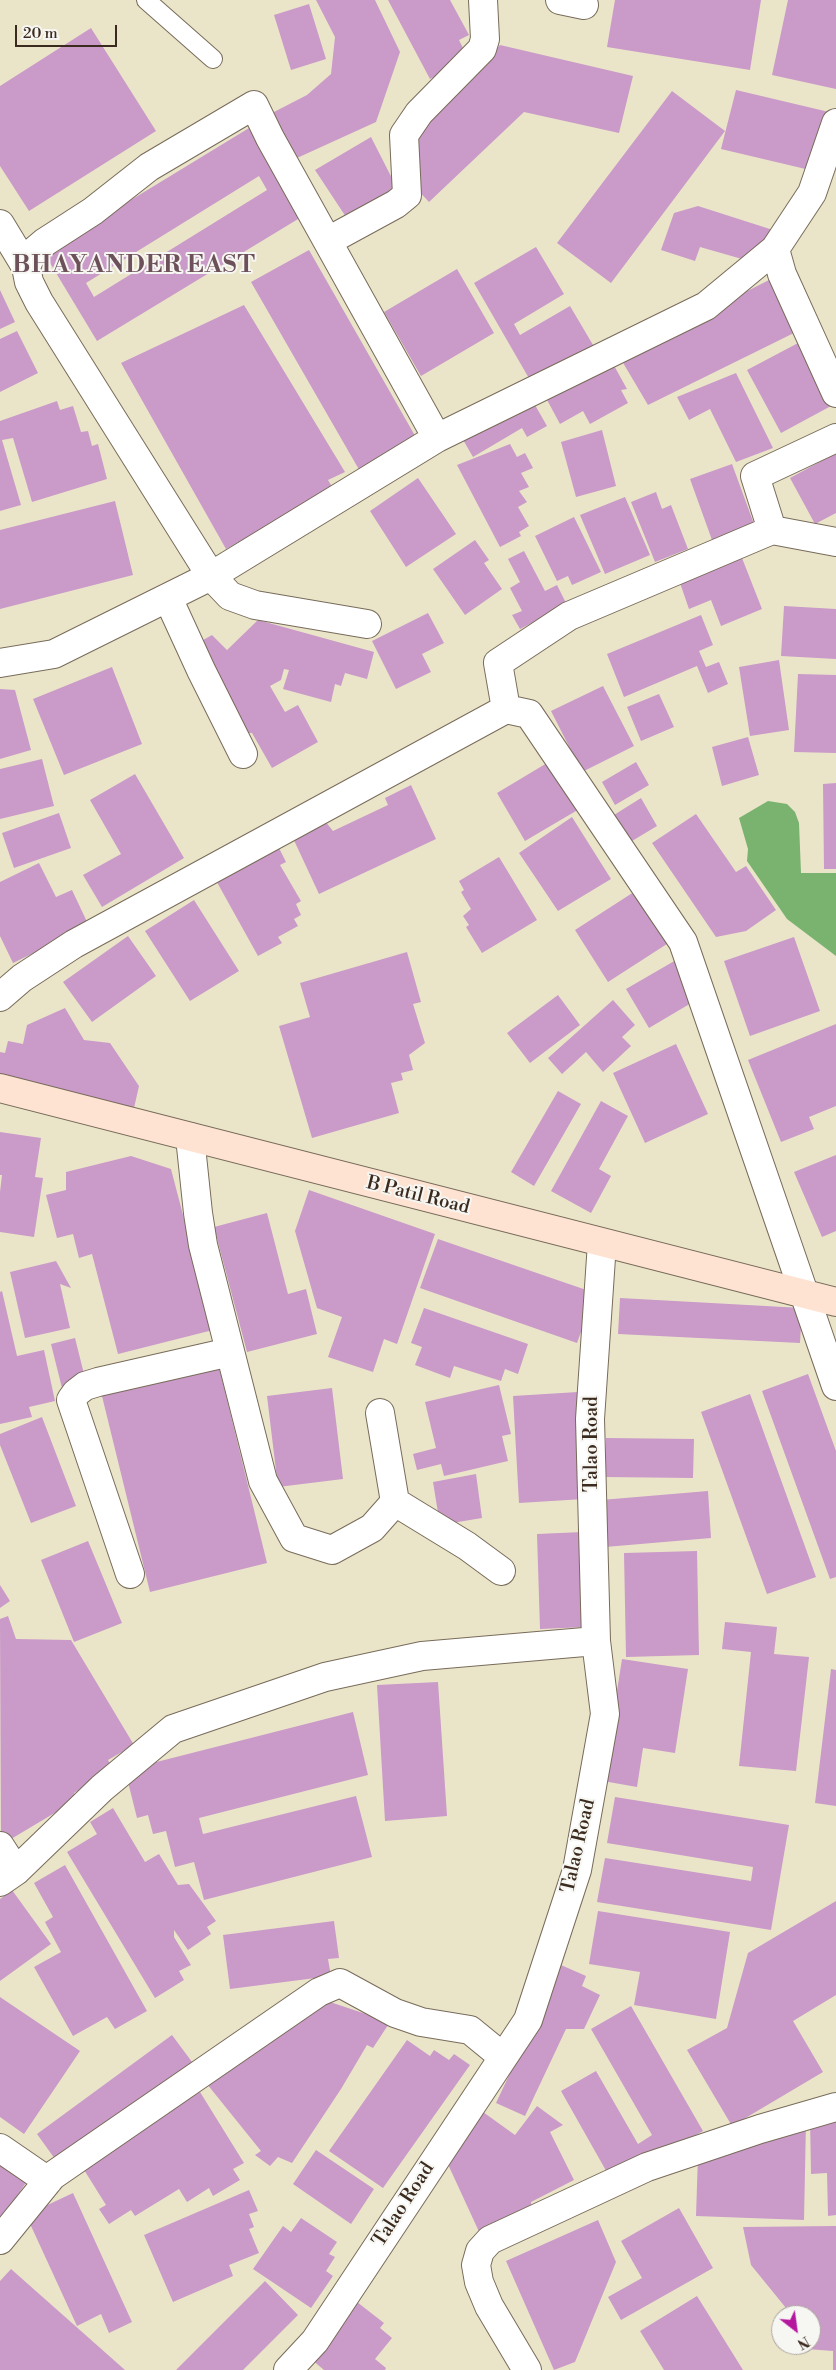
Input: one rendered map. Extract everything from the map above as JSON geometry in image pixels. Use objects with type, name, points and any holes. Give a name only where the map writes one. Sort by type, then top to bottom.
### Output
[{"type":"main road","name":"B Patil Road","points":[[0,1088],[836,1302]]},
{"type":"street","points":[[328,241],[396,204],[407,195],[404,135],[419,113],[482,49],[485,39],[483,0]]},
{"type":"street","points":[[26,267],[32,253],[45,242],[93,212],[149,167],[254,105],[270,138],[437,438]]},
{"type":"street","points":[[0,663],[54,654],[168,598],[211,576],[437,438],[706,306],[776,249],[812,192],[836,123]]},
{"type":"street","points":[[0,224],[26,267],[28,282],[39,302],[211,576],[230,596],[254,605],[367,624]]},
{"type":"street","points":[[776,249],[782,274],[836,393]]},
{"type":"street","points":[[772,530],[755,476],[836,438]]},
{"type":"street","points":[[506,709],[498,663],[569,616],[772,530],[836,542]]},
{"type":"street","points":[[168,598],[243,754]]},
{"type":"street","points":[[0,997],[22,978],[74,944],[506,709],[529,714],[682,942],[836,1386]]},
{"type":"street","points":[[190,1137],[203,1245],[263,1482],[294,1538],[332,1550],[372,1528],[396,1502]]},
{"type":"street","name":"Talao Road","points":[[288,2370],[315,2341],[528,2020],[577,1870],[606,1714],[596,1642],[590,1419],[602,1243]]},
{"type":"street","points":[[130,1574],[71,1400],[85,1386],[98,1382],[230,1352]]},
{"type":"street","points":[[380,1413],[396,1502],[467,1546],[501,1571]]},
{"type":"street","points":[[0,1846],[8,1876],[102,1788],[173,1729],[325,1677],[422,1656],[596,1642]]},
{"type":"street","points":[[0,2240],[52,2176],[319,1992],[340,1983],[395,2013],[421,2022],[470,2030],[503,2057]]},
{"type":"street","points":[[526,2370],[489,2306],[479,2282],[476,2265],[480,2251],[490,2240],[647,2167],[760,2128],[836,2107]]},
{"type":"street","points":[[0,2148],[48,2181]]},
{"type":"lane","points":[[146,0],[213,59]]},
{"type":"green space","points":[[768,801],[787,804],[795,812],[799,823],[801,873],[836,873],[836,956],[787,919],[747,861],[748,849],[739,818]]},
{"type":"building","points":[[316,0],[375,0],[400,52],[376,122],[297,158],[272,113],[307,95],[331,74],[335,37]]},
{"type":"building","points":[[388,0],[450,0],[469,35],[459,40],[465,52],[449,61],[453,67],[430,79]]},
{"type":"building","points":[[615,0],[761,0],[750,70],[607,47]]},
{"type":"building","points":[[788,0],[836,0],[836,89],[772,75]]},
{"type":"building","points":[[309,4],[326,59],[291,70],[274,15]]},
{"type":"building","points":[[91,28],[156,131],[29,211],[0,166],[0,86]]},
{"type":"building","points":[[500,45],[633,76],[619,133],[524,112],[429,202],[414,186],[413,139]]},
{"type":"building","points":[[736,90],[829,112],[814,171],[721,149]]},
{"type":"building","points":[[672,91],[725,131],[611,283],[557,243]]},
{"type":"building","points":[[254,125],[308,213],[97,341],[44,253]],"holes":[[[259,176],[267,190],[94,297],[86,283]]]},
{"type":"building","points":[[371,137],[400,194],[348,220],[315,170]]},
{"type":"building","points":[[698,206],[773,230],[756,263],[700,247],[695,261],[661,250],[674,213]]},
{"type":"building","points":[[536,247],[564,294],[514,324],[520,335],[570,306],[596,350],[534,387],[474,283]]},
{"type":"building","points":[[309,250],[418,441],[361,473],[251,282]]},
{"type":"building","points":[[457,269],[494,333],[421,376],[384,312]]},
{"type":"building","points":[[775,277],[800,330],[648,405],[619,356]]},
{"type":"building","points":[[0,290],[15,322],[0,329]]},
{"type":"building","points":[[244,305],[345,472],[328,480],[334,490],[226,549],[121,363]]},
{"type":"building","points":[[17,331],[38,373],[0,392],[0,339]]},
{"type":"building","points":[[800,342],[810,367],[831,406],[781,433],[747,370]]},
{"type":"building","points":[[612,362],[627,389],[621,390],[628,403],[590,424],[583,411],[560,424],[546,398]]},
{"type":"building","points":[[736,373],[773,448],[736,462],[710,409],[689,420],[677,397]]},
{"type":"building","points":[[531,398],[547,426],[527,437],[522,428],[473,457],[462,438]]},
{"type":"building","points":[[57,401],[60,410],[73,406],[81,432],[88,431],[92,446],[98,444],[107,479],[32,502],[13,438],[2,440],[21,505],[0,511],[0,421]]},
{"type":"building","points":[[602,430],[616,486],[576,497],[561,442]]},
{"type":"building","points":[[510,444],[517,457],[525,453],[533,468],[521,473],[529,487],[519,491],[527,502],[518,507],[529,526],[519,532],[521,536],[500,547],[457,465]]},
{"type":"building","points":[[836,453],[836,513],[815,524],[790,478]]},
{"type":"building","points":[[732,464],[754,524],[712,540],[690,479]]},
{"type":"building","points":[[418,478],[456,534],[406,567],[370,511]]},
{"type":"building","points":[[656,492],[662,509],[671,505],[688,549],[655,562],[631,502]]},
{"type":"building","points":[[625,497],[650,555],[605,574],[580,515]]},
{"type":"building","points":[[115,501],[133,575],[0,609],[0,530]]},
{"type":"building","points":[[574,517],[601,572],[572,585],[568,576],[557,581],[535,536]]},
{"type":"building","points":[[475,540],[489,560],[484,563],[502,589],[465,615],[433,569]]},
{"type":"building","points":[[524,551],[545,591],[557,585],[567,605],[520,629],[512,615],[522,611],[510,588],[520,582],[508,559]]},
{"type":"building","points":[[742,558],[762,609],[721,626],[711,600],[689,609],[680,583]]},
{"type":"building","points":[[784,606],[836,609],[836,659],[781,656]]},
{"type":"building","points":[[428,613],[444,643],[422,654],[431,672],[396,689],[372,641]]},
{"type":"building","points":[[701,615],[713,645],[699,651],[706,667],[719,662],[728,684],[708,693],[697,666],[624,697],[607,654]]},
{"type":"building","points":[[258,620],[374,652],[367,679],[345,673],[341,686],[335,684],[331,702],[283,689],[289,670],[284,669],[281,680],[270,686],[285,712],[298,705],[318,742],[272,768],[252,733],[247,733],[196,644],[212,635],[227,650]]},
{"type":"building","points":[[779,660],[789,730],[750,736],[739,667]]},
{"type":"building","points":[[112,667],[142,744],[64,775],[33,699]]},
{"type":"building","points":[[798,674],[836,675],[836,753],[794,752]]},
{"type":"building","points":[[603,686],[634,746],[582,772],[551,711]]},
{"type":"building","points":[[0,689],[15,690],[31,750],[0,759]]},
{"type":"building","points":[[659,694],[674,727],[641,741],[627,707]]},
{"type":"building","points":[[748,737],[759,775],[722,786],[712,747]]},
{"type":"building","points":[[42,759],[54,806],[0,819],[0,769]]},
{"type":"building","points":[[552,760],[581,808],[525,841],[497,793]]},
{"type":"building","points":[[636,762],[649,785],[615,805],[602,782]]},
{"type":"building","points":[[135,774],[184,858],[102,907],[83,875],[121,854],[90,800]]},
{"type":"building","points":[[836,783],[836,869],[824,869],[823,784]]},
{"type":"building","points":[[411,785],[436,839],[319,894],[292,836],[325,821],[333,831],[388,805],[385,798]]},
{"type":"building","points":[[641,798],[657,826],[622,847],[606,820]]},
{"type":"building","points":[[59,813],[71,848],[14,868],[2,833]]},
{"type":"building","points":[[696,814],[736,872],[746,866],[776,910],[746,931],[716,937],[652,843]]},
{"type":"building","points":[[572,817],[611,879],[558,911],[519,853]]},
{"type":"building","points":[[275,840],[286,862],[280,865],[301,901],[296,904],[301,915],[294,919],[298,926],[278,937],[282,943],[258,956],[213,875]]},
{"type":"building","points":[[499,857],[537,920],[482,953],[466,927],[469,925],[463,916],[471,909],[461,892],[464,890],[459,881]]},
{"type":"building","points":[[39,863],[56,897],[72,890],[89,926],[13,963],[0,936],[0,882]]},
{"type":"building","points":[[637,890],[670,942],[608,982],[575,930]]},
{"type":"building","points":[[194,900],[239,971],[190,1001],[145,931]]},
{"type":"building","points":[[128,936],[156,976],[92,1022],[63,982]]},
{"type":"building","points":[[794,937],[820,1011],[750,1036],[724,961]]},
{"type":"building","points":[[407,952],[421,1002],[413,1004],[425,1043],[409,1055],[413,1070],[401,1073],[403,1080],[391,1083],[399,1113],[312,1138],[279,1026],[310,1017],[300,983]]},
{"type":"building","points":[[676,960],[698,999],[649,1028],[626,989]]},
{"type":"building","points":[[558,995],[580,1025],[530,1063],[507,1033]]},
{"type":"building","points":[[613,1000],[635,1025],[622,1037],[631,1046],[603,1072],[586,1052],[562,1074],[548,1058]]},
{"type":"building","points":[[65,1008],[84,1040],[110,1043],[139,1086],[134,1108],[0,1080],[0,1052],[5,1053],[8,1041],[23,1044],[27,1025]]},
{"type":"building","points":[[836,1024],[836,1106],[809,1117],[814,1129],[781,1142],[748,1060]]},
{"type":"building","points":[[676,1044],[708,1114],[645,1143],[613,1073]]},
{"type":"building","points":[[558,1091],[581,1104],[534,1186],[511,1172]]},
{"type":"building","points":[[601,1101],[628,1116],[599,1169],[611,1176],[591,1213],[551,1191]]},
{"type":"building","points":[[0,1132],[41,1138],[35,1177],[43,1178],[34,1237],[0,1232],[2,1175],[0,1175]]},
{"type":"building","points":[[836,1155],[836,1231],[822,1237],[794,1172]]},
{"type":"building","points":[[131,1156],[171,1169],[213,1330],[118,1354],[92,1254],[79,1258],[73,1234],[57,1238],[46,1195],[66,1190],[66,1172]]},
{"type":"building","points":[[309,1190],[435,1234],[397,1344],[384,1339],[373,1372],[328,1357],[342,1317],[317,1308],[295,1231]]},
{"type":"building","points":[[267,1213],[288,1294],[306,1289],[317,1334],[247,1352],[214,1227]]},
{"type":"building","points":[[438,1239],[595,1293],[577,1343],[420,1288]]},
{"type":"building","points":[[56,1261],[71,1288],[60,1284],[70,1328],[25,1338],[10,1272]]},
{"type":"building","points":[[2,1291],[17,1356],[44,1350],[55,1401],[29,1407],[32,1417],[0,1424],[0,1292]]},
{"type":"building","points":[[620,1298],[802,1308],[800,1343],[618,1334]]},
{"type":"building","points":[[424,1308],[528,1344],[518,1374],[505,1369],[501,1381],[454,1366],[450,1378],[415,1365],[422,1347],[411,1343]]},
{"type":"building","points":[[75,1338],[86,1382],[62,1388],[51,1344]]},
{"type":"building","points":[[218,1363],[267,1563],[150,1592],[101,1392]]},
{"type":"building","points":[[808,1374],[836,1451],[836,1577],[830,1579],[762,1391]]},
{"type":"building","points":[[499,1385],[511,1434],[502,1436],[508,1461],[444,1476],[441,1464],[417,1470],[413,1454],[436,1448],[425,1402]]},
{"type":"building","points":[[332,1388],[343,1479],[278,1487],[267,1396]]},
{"type":"building","points":[[578,1392],[584,1499],[519,1503],[513,1396]]},
{"type":"building","points":[[750,1394],[816,1577],[767,1594],[701,1412]]},
{"type":"building","points":[[42,1417],[76,1506],[31,1523],[0,1445],[0,1434]]},
{"type":"building","points":[[606,1438],[694,1439],[693,1478],[605,1477]]},
{"type":"building","points":[[476,1474],[482,1518],[440,1525],[433,1482]]},
{"type":"building","points":[[708,1491],[711,1538],[605,1547],[601,1500]]},
{"type":"building","points":[[583,1532],[586,1627],[540,1629],[537,1534]]},
{"type":"building","points":[[88,1541],[122,1623],[74,1642],[41,1560]]},
{"type":"building","points":[[697,1551],[699,1655],[626,1657],[624,1553]]},
{"type":"building","points":[[0,1585],[10,1601],[0,1608]]},
{"type":"building","points":[[8,1616],[16,1639],[71,1640],[134,1745],[108,1760],[113,1769],[74,1793],[78,1799],[1,1845],[0,1619]]},
{"type":"building","points":[[725,1622],[777,1627],[774,1654],[809,1657],[796,1771],[739,1766],[751,1652],[722,1649]]},
{"type":"building","points":[[622,1659],[688,1669],[675,1753],[643,1748],[637,1787],[603,1781]]},
{"type":"building","points":[[831,1669],[836,1670],[836,1806],[815,1803]]},
{"type":"building","points":[[438,1682],[447,1816],[385,1821],[377,1685]]},
{"type":"building","points":[[353,1712],[368,1775],[199,1818],[203,1834],[356,1796],[372,1857],[204,1900],[194,1862],[175,1867],[166,1831],[153,1834],[148,1815],[137,1818],[125,1770]]},
{"type":"building","points":[[615,1797],[789,1825],[771,1930],[597,1902],[605,1858],[751,1881],[753,1867],[607,1843]]},
{"type":"building","points":[[113,1808],[145,1862],[159,1854],[178,1885],[189,1884],[216,1921],[207,1927],[211,1934],[188,1950],[174,1930],[174,1937],[191,1965],[179,1971],[184,1980],[155,1998],[67,1852],[97,1834],[90,1822]]},
{"type":"building","points":[[65,1865],[147,2011],[115,2029],[107,2017],[73,2036],[34,1967],[61,1952],[45,1922],[53,1917],[34,1883]]},
{"type":"building","points":[[12,1890],[51,1944],[0,1981],[0,1899]]},
{"type":"building","points":[[836,1901],[836,1995],[793,2021],[823,2072],[732,2126],[687,2050],[727,2028],[748,1953]]},
{"type":"building","points":[[598,1911],[730,1932],[716,2019],[634,2005],[640,1972],[589,1964]]},
{"type":"building","points":[[334,1921],[339,1958],[328,1959],[331,1976],[230,1989],[223,1935]]},
{"type":"building","points":[[561,1965],[586,1976],[582,1986],[600,1995],[584,2029],[566,2029],[525,2116],[496,2103]]},
{"type":"building","points":[[0,1997],[80,2051],[24,2134],[0,2117]]},
{"type":"building","points":[[327,2001],[390,2022],[373,2048],[367,2045],[341,2089],[292,2163],[278,2157],[270,2166],[255,2155],[261,2151],[207,2084]]},
{"type":"building","points":[[631,2006],[703,2131],[613,2183],[561,2091],[596,2071],[638,2144],[652,2135],[591,2029]]},
{"type":"building","points":[[172,2035],[195,2066],[60,2166],[37,2134]]},
{"type":"building","points":[[407,2040],[430,2056],[434,2050],[449,2060],[454,2054],[470,2065],[383,2188],[329,2151]]},
{"type":"building","points":[[200,2092],[244,2163],[233,2169],[240,2180],[213,2196],[209,2188],[187,2202],[179,2189],[135,2216],[131,2210],[109,2224],[99,2209],[106,2205],[81,2165]]},
{"type":"building","points":[[537,2106],[563,2125],[550,2132],[574,2180],[531,2202],[532,2213],[481,2236],[446,2160],[483,2112],[515,2135]]},
{"type":"building","points":[[810,2117],[836,2117],[836,2215],[828,2216],[827,2173],[811,2174]]},
{"type":"building","points":[[806,2122],[804,2220],[696,2216],[698,2156]]},
{"type":"building","points":[[316,2150],[374,2189],[351,2224],[293,2184]]},
{"type":"building","points":[[0,2155],[31,2175],[0,2222]]},
{"type":"building","points":[[249,2190],[258,2211],[249,2214],[254,2227],[249,2229],[259,2253],[229,2265],[233,2276],[173,2302],[144,2235]]},
{"type":"building","points":[[73,2193],[132,2322],[109,2333],[101,2314],[77,2326],[26,2215]]},
{"type":"building","points":[[679,2208],[713,2268],[621,2320],[608,2297],[642,2278],[621,2241]]},
{"type":"building","points":[[301,2218],[337,2242],[329,2254],[335,2257],[326,2271],[333,2276],[311,2308],[253,2269],[283,2226],[291,2232]]},
{"type":"building","points":[[598,2220],[616,2262],[575,2362],[554,2370],[506,2261]]},
{"type":"building","points":[[836,2226],[836,2370],[833,2370],[833,2351],[821,2350],[821,2305],[784,2305],[751,2265],[743,2227]]},
{"type":"building","points":[[11,2269],[125,2370],[0,2370],[0,2281]]},
{"type":"building","points":[[265,2281],[298,2315],[243,2370],[176,2370]]},
{"type":"building","points":[[697,2296],[743,2370],[664,2370],[640,2331]]},
{"type":"building","points":[[357,2302],[384,2323],[380,2328],[392,2338],[375,2359],[386,2368],[385,2370],[324,2370],[311,2359]]},
{"type":"district","name":"BHAYANDER EAST","points":[[134,266]]}]
